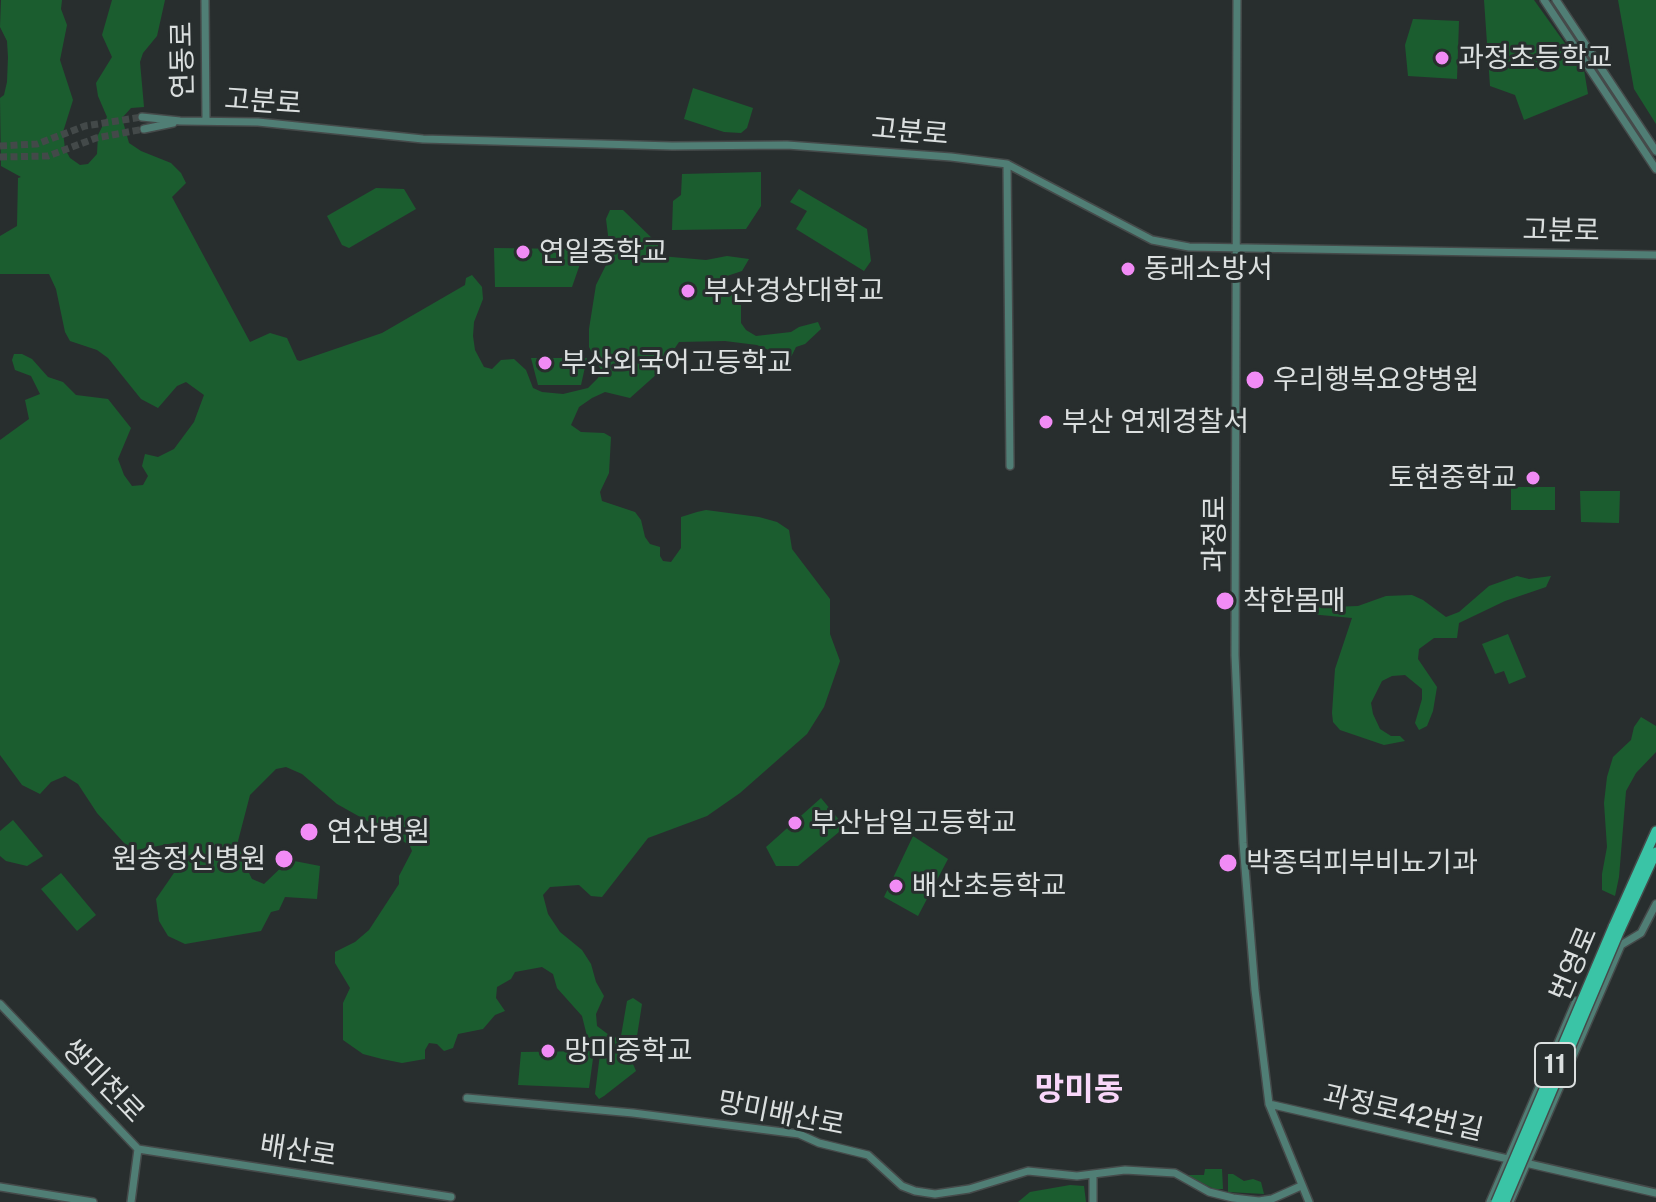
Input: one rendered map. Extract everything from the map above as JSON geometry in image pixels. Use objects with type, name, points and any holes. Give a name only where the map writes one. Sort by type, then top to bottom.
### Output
[{"type":"highway","name":"번영로","points":[[1508,1202],[1656,831]]},
{"type":"highway","name":"번영로","points":[[1493,1202],[1617,928],[1656,852]]},
{"type":"main road","name":"연동로","points":[[205,0],[206,120]]},
{"type":"main road","name":"과정로","points":[[1237,0],[1237,715],[1247,899],[1269,1104],[1309,1202]]},
{"type":"main road","points":[[1544,0],[1656,169]]},
{"type":"main road","points":[[1556,0],[1656,151]]},
{"type":"main road","name":"고분로","points":[[142,117],[258,122],[423,139],[672,146],[787,145],[951,157],[1007,164],[1152,240],[1189,247],[1656,255]]},
{"type":"main road","points":[[144,129],[180,121]]},
{"type":"main road","points":[[1007,164],[1010,466]]},
{"type":"main road","points":[[1508,1202],[1621,945],[1641,933],[1656,904]]},
{"type":"main road","points":[[1493,1202],[1603,940],[1621,945]]},
{"type":"main road","name":"쌍미천로","points":[[0,1004],[138,1149],[131,1202]]},
{"type":"main road","name":"망미배산로","points":[[467,1098],[633,1113],[799,1134],[819,1143],[868,1155],[902,1186],[925,1192],[969,1189],[1028,1171],[1077,1176],[1125,1170],[1175,1173],[1209,1192],[1259,1201],[1272,1199],[1301,1186]]},
{"type":"main road","name":"과정로42번길","points":[[1269,1104],[1656,1193]]},
{"type":"main road","name":"배산로","points":[[138,1149],[451,1197]]},
{"type":"main road","points":[[1093,1174],[1093,1202]]},
{"type":"main road","points":[[0,1187],[93,1202]]},
{"type":"green space","points":[[1,0],[62,0],[61,9],[67,25],[60,60],[73,100],[63,132],[65,149],[70,158],[80,165],[88,164],[97,154],[98,135],[107,117],[96,83],[112,57],[102,35],[112,0],[165,0],[157,36],[143,53],[140,62],[144,107],[131,108],[122,118],[129,143],[171,163],[181,173],[186,183],[172,197],[250,342],[270,333],[287,338],[300,361],[382,333],[465,285],[466,278],[472,275],[482,287],[483,299],[474,322],[473,336],[475,350],[484,367],[492,369],[501,360],[514,359],[526,370],[533,388],[542,392],[563,394],[588,388],[601,370],[589,347],[589,329],[596,285],[607,263],[606,219],[610,210],[623,210],[658,244],[660,256],[706,260],[727,256],[749,259],[742,271],[721,278],[727,290],[741,302],[741,323],[756,336],[791,332],[818,322],[821,329],[805,344],[796,347],[790,359],[757,345],[725,341],[679,342],[658,373],[630,398],[605,392],[579,407],[571,425],[581,432],[604,433],[611,437],[609,473],[600,492],[602,501],[635,512],[650,544],[660,547],[663,561],[671,562],[681,548],[681,517],[697,512],[706,510],[759,517],[777,522],[789,530],[792,549],[830,599],[830,634],[840,661],[824,707],[807,734],[740,793],[707,816],[648,838],[602,897],[591,896],[579,885],[550,887],[543,895],[548,914],[560,932],[582,950],[591,964],[604,996],[596,1014],[597,1026],[613,1038],[621,1036],[627,1001],[633,998],[642,1004],[637,1036],[627,1050],[636,1071],[599,1099],[595,1094],[601,1046],[587,1036],[582,1016],[557,988],[553,974],[542,967],[515,972],[511,979],[497,987],[496,998],[505,1011],[495,1015],[483,1029],[458,1034],[453,1048],[444,1051],[437,1044],[429,1043],[425,1059],[402,1063],[382,1059],[363,1054],[343,1040],[343,1003],[350,988],[335,963],[335,952],[355,942],[369,930],[399,884],[399,876],[412,851],[403,841],[337,804],[302,774],[286,767],[276,769],[250,795],[238,841],[241,853],[254,866],[249,873],[252,879],[264,884],[289,860],[320,866],[317,899],[285,897],[279,910],[271,912],[261,931],[185,944],[168,936],[159,921],[156,899],[176,870],[189,859],[179,842],[136,850],[125,844],[97,813],[78,784],[65,776],[51,782],[40,794],[22,785],[0,755],[0,440],[29,419],[25,400],[40,394],[31,376],[15,370],[14,354],[32,359],[48,377],[63,382],[76,395],[108,399],[131,428],[118,459],[132,486],[143,485],[148,476],[142,466],[145,454],[158,457],[174,449],[194,422],[204,395],[186,382],[177,386],[158,408],[141,399],[108,358],[97,350],[70,341],[49,274],[0,274],[0,236],[17,226],[18,178],[21,177],[1,166],[0,98],[4,95],[7,82],[8,57],[7,41],[0,27]]},
{"type":"green space","points":[[1484,0],[1534,0],[1584,70],[1588,94],[1524,120],[1515,95],[1490,86]]},
{"type":"green space","points":[[1618,0],[1656,0],[1656,124],[1634,89]]},
{"type":"green space","points":[[1413,19],[1459,21],[1457,79],[1408,76],[1405,45]]},
{"type":"green space","points":[[693,88],[753,108],[747,128],[741,133],[724,132],[684,119]]},
{"type":"green space","points":[[761,172],[761,206],[746,229],[672,230],[673,201],[681,195],[682,174]]},
{"type":"green space","points":[[376,188],[404,189],[416,209],[349,248],[342,245],[327,216]]},
{"type":"green space","points":[[799,189],[867,229],[871,261],[864,271],[796,229],[807,211],[790,202]]},
{"type":"green space","points":[[494,248],[571,249],[580,264],[572,287],[495,287]]},
{"type":"green space","points":[[531,358],[587,358],[581,385],[538,385]]},
{"type":"green space","points":[[1511,487],[1555,487],[1555,510],[1511,510]]},
{"type":"green space","points":[[1580,491],[1620,491],[1619,523],[1581,522]]},
{"type":"green space","points":[[1517,576],[1529,579],[1551,576],[1546,587],[1505,601],[1459,623],[1457,638],[1434,638],[1419,649],[1418,659],[1437,687],[1427,726],[1419,730],[1415,723],[1422,689],[1405,675],[1382,681],[1371,703],[1380,729],[1405,741],[1384,745],[1340,730],[1333,722],[1335,669],[1352,618],[1310,614],[1302,612],[1303,608],[1358,606],[1386,596],[1412,595],[1446,617],[1459,612],[1489,586]]},
{"type":"green space","points":[[1508,634],[1526,677],[1509,684],[1504,671],[1495,674],[1482,644]]},
{"type":"green space","points":[[1641,717],[1656,726],[1656,752],[1636,773],[1626,791],[1615,896],[1602,890],[1607,847],[1604,803],[1607,777],[1613,757],[1631,740],[1634,727]]},
{"type":"green space","points":[[821,798],[845,827],[798,866],[776,866],[766,847]]},
{"type":"green space","points":[[13,820],[43,856],[27,866],[6,861],[0,856],[0,831]]},
{"type":"green space","points":[[913,836],[948,859],[918,916],[884,897]]},
{"type":"green space","points":[[61,873],[96,915],[77,931],[41,889]]},
{"type":"green space","points":[[594,1051],[589,1088],[518,1085],[521,1052]]},
{"type":"green space","points":[[1205,1169],[1222,1169],[1223,1189],[1214,1189],[1187,1175],[1204,1175]]},
{"type":"green space","points":[[1228,1174],[1244,1181],[1253,1179],[1261,1182],[1264,1194],[1228,1192]]},
{"type":"green space","points":[[1070,1185],[1084,1186],[1086,1202],[1018,1202],[1030,1192]]},
{"type":"tunnel","points":[[0,146],[37,144],[85,126],[142,117]]},
{"type":"tunnel","points":[[0,157],[48,156],[96,138],[144,129]]},
{"type":"place","name":"과정초등학교","points":[[1442,58]]},
{"type":"place","name":"연일중학교","points":[[523,252]]},
{"type":"place","name":"동래소방서","points":[[1128,269]]},
{"type":"place","name":"부산경상대학교","points":[[688,291]]},
{"type":"place","name":"부산외국어고등학교","points":[[545,363]]},
{"type":"place","name":"우리행복요양병원","points":[[1255,380]]},
{"type":"place","name":"부산 연제경찰서","points":[[1046,422]]},
{"type":"place","name":"토현중학교","points":[[1533,478]]},
{"type":"place","name":"착한몸매","points":[[1225,601]]},
{"type":"place","name":"부산남일고등학교","points":[[795,823]]},
{"type":"place","name":"연산병원","points":[[309,832]]},
{"type":"place","name":"원송정신병원","points":[[284,859]]},
{"type":"place","name":"박종덕피부비뇨기과","points":[[1228,863]]},
{"type":"place","name":"배산초등학교","points":[[896,886]]},
{"type":"place","name":"망미중학교","points":[[548,1051]]},
{"type":"district","name":"망미동","points":[[1079,1090]]}]
